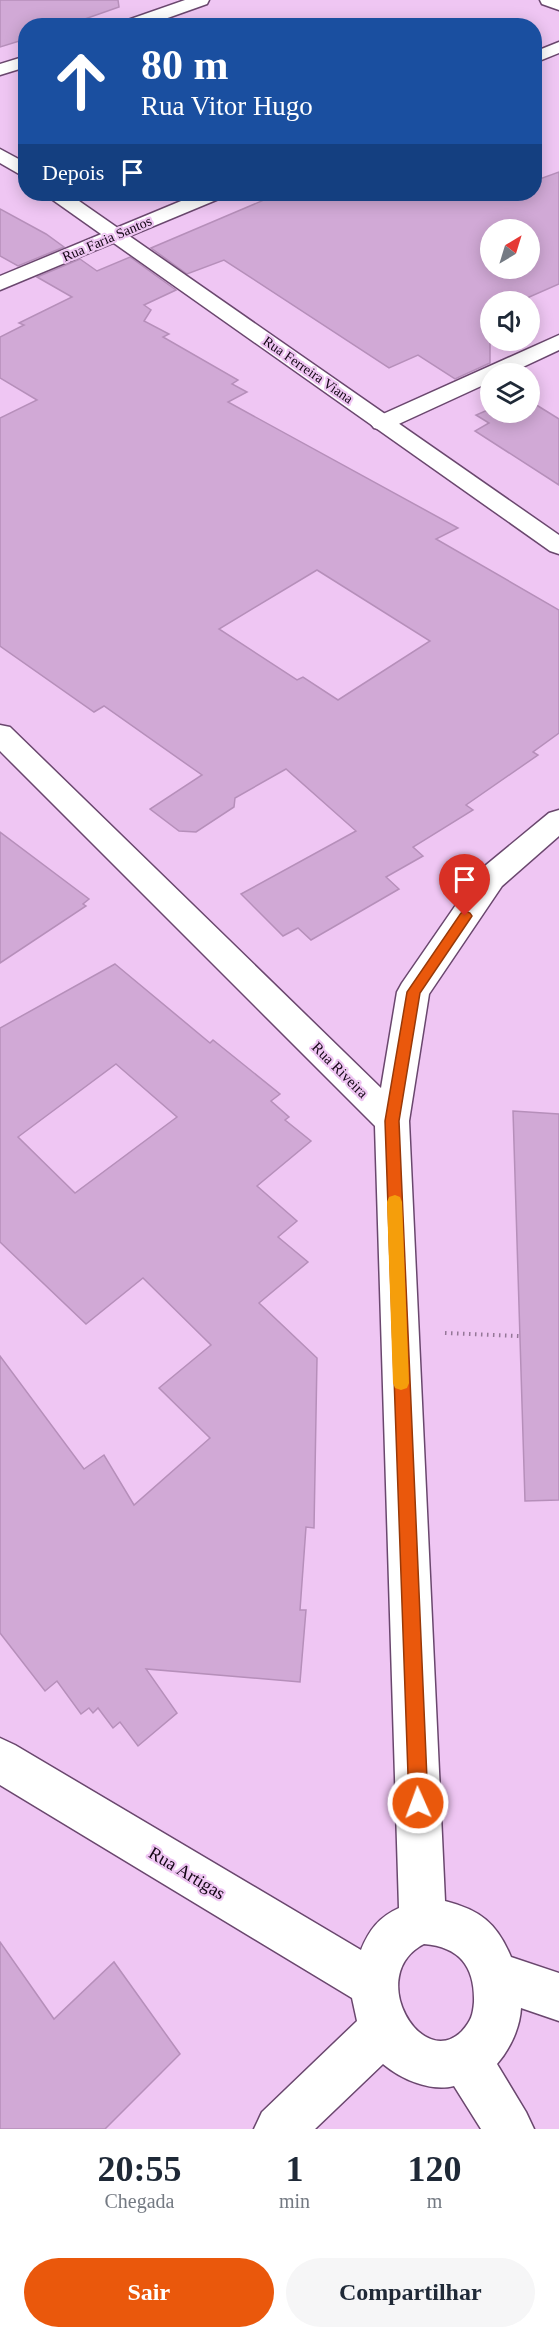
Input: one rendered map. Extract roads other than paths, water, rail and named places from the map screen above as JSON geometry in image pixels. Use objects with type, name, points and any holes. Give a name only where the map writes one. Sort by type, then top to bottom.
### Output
[{"type":"street","points":[[150,18],[201,0]]},
{"type":"street","points":[[548,0],[559,5]]},
{"type":"street","points":[[542,54],[559,47]]},
{"type":"street","points":[[0,70],[18,64]]},
{"type":"street","points":[[0,155],[18,167]]},
{"type":"street","name":"Rua Ferreira Viana","points":[[67,201],[559,546]]},
{"type":"street","name":"Rua Faria Santos","points":[[0,284],[197,201]]},
{"type":"street","points":[[382,423],[559,342]]},
{"type":"street","name":"Rua Riveira","points":[[0,734],[392,1121]]},
{"type":"street","points":[[423,1922],[392,1121],[413,992],[492,878],[559,820]]},
{"type":"street","name":"Rua Artigas","points":[[0,1760],[380,2007]]},
{"type":"street","points":[[423,1922],[446,1923],[468,1933],[485,1952],[495,1975],[498,2008],[488,2038],[465,2058],[444,2064],[420,2061],[400,2049],[380,2007],[381,1956],[399,1933],[423,1922]]},
{"type":"street","points":[[495,1975],[559,1997]]},
{"type":"street","points":[[279,2129],[380,2007]]},
{"type":"street","points":[[465,2058],[509,2129]]}]
